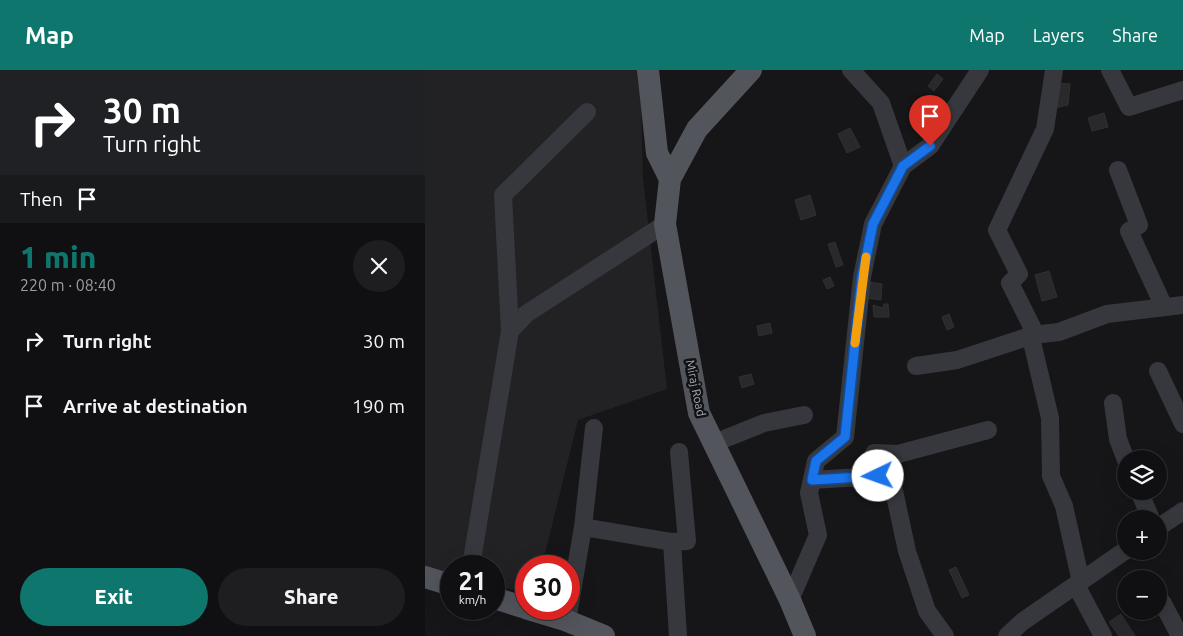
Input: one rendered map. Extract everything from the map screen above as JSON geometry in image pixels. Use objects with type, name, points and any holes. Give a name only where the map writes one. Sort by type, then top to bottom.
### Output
[{"type":"main road","points":[[648,70],[657,153],[670,179]]},
{"type":"main road","points":[[670,179],[697,129],[751,70]]},
{"type":"main road","name":"Miraj Road","points":[[670,179],[665,224],[699,413],[790,600],[805,636]]},
{"type":"main road","points":[[425,577],[440,582]]},
{"type":"main road","points":[[564,620],[592,634]]},
{"type":"street","points":[[851,70],[881,103],[903,166]]},
{"type":"street","points":[[790,600],[818,535],[809,493],[816,461],[845,437],[862,277],[873,224],[903,166],[930,146],[980,70]]},
{"type":"street","points":[[1054,70],[1045,128],[997,230],[1019,274],[1010,283],[1033,329],[1032,342],[1050,418],[1051,476],[1064,506],[1079,584],[1103,636]]},
{"type":"street","points":[[1110,70],[1129,107],[1183,90]]},
{"type":"street","points":[[473,555],[510,331],[503,195],[587,112]]},
{"type":"street","points":[[1118,170],[1139,224],[1129,231],[1164,307]]},
{"type":"street","points":[[510,331],[526,314],[665,224]]},
{"type":"street","points":[[916,366],[957,360],[1033,335],[1059,332],[1107,314],[1183,305]]},
{"type":"street","points":[[1158,371],[1183,424]]},
{"type":"street","points":[[1113,403],[1118,439],[1122,450]]},
{"type":"street","points":[[714,443],[764,423],[804,415]]},
{"type":"street","points":[[567,621],[583,527],[594,428]]},
{"type":"street","points":[[812,480],[878,476],[874,453],[898,454],[988,430]]},
{"type":"street","points":[[583,527],[672,542],[687,541],[679,452]]},
{"type":"street","points":[[891,477],[907,551],[927,611],[945,636]]},
{"type":"street","points":[[1167,522],[1183,510]]},
{"type":"street","points":[[672,542],[678,636]]},
{"type":"street","points":[[1007,636],[1022,622],[1117,557]]},
{"type":"street","points":[[1167,611],[1180,636]]},
{"type":"shaded area","points":[[425,70],[640,70],[643,178],[667,389],[578,420],[545,555],[515,555],[515,590],[505,588],[505,555],[440,555],[440,571],[425,567]]},
{"type":"building","points":[[937,74],[943,79],[934,91],[928,86]]},
{"type":"building","points":[[1056,83],[1070,84],[1068,105],[1054,108]]},
{"type":"building","points":[[1104,113],[1108,127],[1092,131],[1088,118]]},
{"type":"building","points":[[850,128],[860,147],[847,153],[838,134]]},
{"type":"building","points":[[810,195],[816,215],[801,220],[795,200]]},
{"type":"building","points":[[835,242],[843,265],[836,267],[828,244]]},
{"type":"building","points":[[1049,271],[1057,297],[1042,301],[1035,275]]},
{"type":"building","points":[[830,277],[834,286],[827,289],[823,280]]},
{"type":"building","points":[[868,282],[882,284],[881,300],[866,298]]},
{"type":"building","points":[[884,304],[888,304],[889,317],[874,317],[873,305],[883,308]]},
{"type":"building","points":[[949,314],[954,327],[947,330],[942,317]]},
{"type":"building","points":[[770,323],[772,333],[759,336],[757,326]]},
{"type":"building","points":[[751,374],[754,384],[742,388],[739,377]]},
{"type":"building","points":[[956,567],[969,595],[962,598],[949,570]]},
{"type":"building","points":[[1117,617],[1117,620],[1125,620],[1135,636],[1119,636],[1109,622]]},
{"type":"slow traffic","points":[[855,343],[866,257]]},
{"type":"route","points":[[878,476],[812,480],[816,461],[845,437],[862,277],[873,224],[903,166],[930,146]]}]
